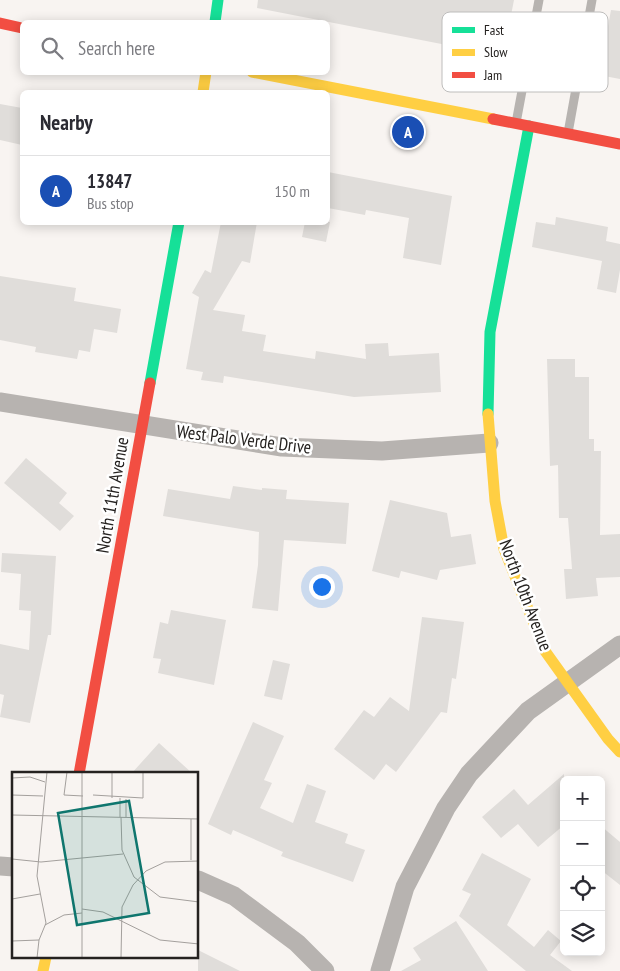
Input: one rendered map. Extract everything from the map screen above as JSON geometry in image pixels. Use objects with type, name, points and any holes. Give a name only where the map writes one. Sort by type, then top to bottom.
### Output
[{"type":"street","points":[[215,20],[218,0]]},
{"type":"street","points":[[0,23],[20,28]]},
{"type":"street","points":[[202,90],[205,75]]},
{"type":"street","points":[[267,75],[620,144]]},
{"type":"street","name":"North 10th Avenue","points":[[529,126],[490,332],[487,407],[495,501],[504,549],[545,651],[566,683],[620,752]]},
{"type":"street","name":"North 11th Avenue","points":[[79,772],[178,225]]},
{"type":"street","name":"West Palo Verde Drive","points":[[0,402],[291,447],[382,451],[489,443]]},
{"type":"street","points":[[380,971],[405,888],[446,808],[469,774],[528,711],[620,646]]},
{"type":"street","points":[[199,880],[234,896],[297,943],[325,971]]},
{"type":"street","points":[[43,971],[46,958]]},
{"type":"lane","points":[[516,124],[522,92]]},
{"type":"lane","points":[[568,133],[575,92]]},
{"type":"building","points":[[258,0],[514,0],[512,12],[442,12],[442,44],[330,22],[330,20],[318,20],[257,8]]},
{"type":"building","points":[[611,10],[620,11],[620,79],[608,77],[608,26]]},
{"type":"building","points":[[0,104],[20,108],[20,145],[0,140]]},
{"type":"building","points":[[330,172],[452,196],[441,265],[403,258],[409,218],[366,210],[365,215],[330,208]]},
{"type":"building","points":[[556,217],[608,227],[606,241],[620,244],[620,270],[616,293],[597,289],[602,261],[532,247],[536,222],[555,225]]},
{"type":"building","points":[[220,225],[256,225],[250,263],[242,261],[213,310],[245,315],[242,331],[266,335],[263,351],[315,359],[316,351],[366,359],[365,344],[388,343],[389,356],[439,353],[441,392],[354,397],[224,376],[223,383],[201,380],[203,372],[186,369],[199,297],[192,293],[205,270],[211,273]]},
{"type":"building","points":[[304,225],[329,225],[326,242],[302,237]]},
{"type":"building","points":[[0,276],[76,288],[74,301],[121,309],[117,333],[94,329],[90,352],[79,350],[77,359],[35,352],[36,347],[0,340]]},
{"type":"building","points":[[547,359],[575,359],[575,377],[589,377],[589,439],[594,439],[594,451],[601,451],[600,535],[620,534],[620,577],[596,578],[598,596],[566,599],[564,569],[572,569],[568,518],[559,518],[558,465],[550,466]]},
{"type":"building","points":[[26,458],[67,493],[59,503],[74,516],[60,531],[4,483]]},
{"type":"building","points":[[233,486],[262,490],[262,488],[287,490],[286,499],[349,503],[346,544],[284,540],[278,611],[252,608],[258,565],[259,532],[163,516],[168,489],[230,499]]},
{"type":"building","points":[[390,500],[447,513],[451,537],[471,534],[476,564],[440,570],[437,580],[401,571],[399,578],[372,571]]},
{"type":"building","points":[[2,553],[56,556],[51,635],[48,635],[30,723],[0,717],[4,695],[0,694],[0,644],[29,650],[31,611],[19,610],[21,574],[1,572]]},
{"type":"building","points":[[171,610],[226,620],[214,685],[158,673],[161,659],[153,658],[160,622],[168,624]]},
{"type":"building","points":[[422,617],[464,622],[456,679],[452,678],[447,713],[441,712],[396,772],[386,764],[374,780],[334,749],[364,710],[374,717],[390,697],[409,711]]},
{"type":"building","points":[[273,660],[290,664],[282,700],[264,696]]},
{"type":"building","points":[[253,722],[284,736],[264,780],[272,783],[260,808],[293,823],[307,784],[326,791],[315,822],[348,834],[345,843],[365,850],[353,882],[281,856],[283,852],[233,830],[231,835],[208,824]]},
{"type":"building","points":[[159,743],[191,772],[133,772]]},
{"type":"building","points":[[560,777],[560,828],[538,847],[518,824],[501,838],[482,817],[514,789],[528,805]]},
{"type":"building","points":[[605,829],[620,842],[620,885],[605,873]]},
{"type":"building","points":[[482,853],[531,879],[507,925],[534,947],[548,930],[560,940],[550,955],[572,971],[526,971],[459,916],[471,894],[462,890]]},
{"type":"building","points":[[456,921],[488,971],[401,971],[421,960],[413,948]]},
{"type":"building","points":[[199,950],[240,971],[198,971]]},
{"type":"traffic: fast","points":[[215,20],[218,0]]},
{"type":"traffic: fast","points":[[488,414],[490,332],[529,126]]},
{"type":"traffic: fast","points":[[150,383],[178,225]]},
{"type":"traffic: slow","points":[[203,90],[206,75]]},
{"type":"traffic: slow","points":[[267,75],[493,119]]},
{"type":"traffic: slow","points":[[488,414],[495,501],[504,549],[545,651],[608,739],[620,752]]},
{"type":"traffic: slow","points":[[43,971],[46,958]]},
{"type":"traffic: jam","points":[[0,23],[20,28]]},
{"type":"traffic: jam","points":[[493,119],[620,144]]},
{"type":"traffic: jam","points":[[79,772],[150,383]]},
{"type":"place","name":"13847","points":[[408,132]]}]
